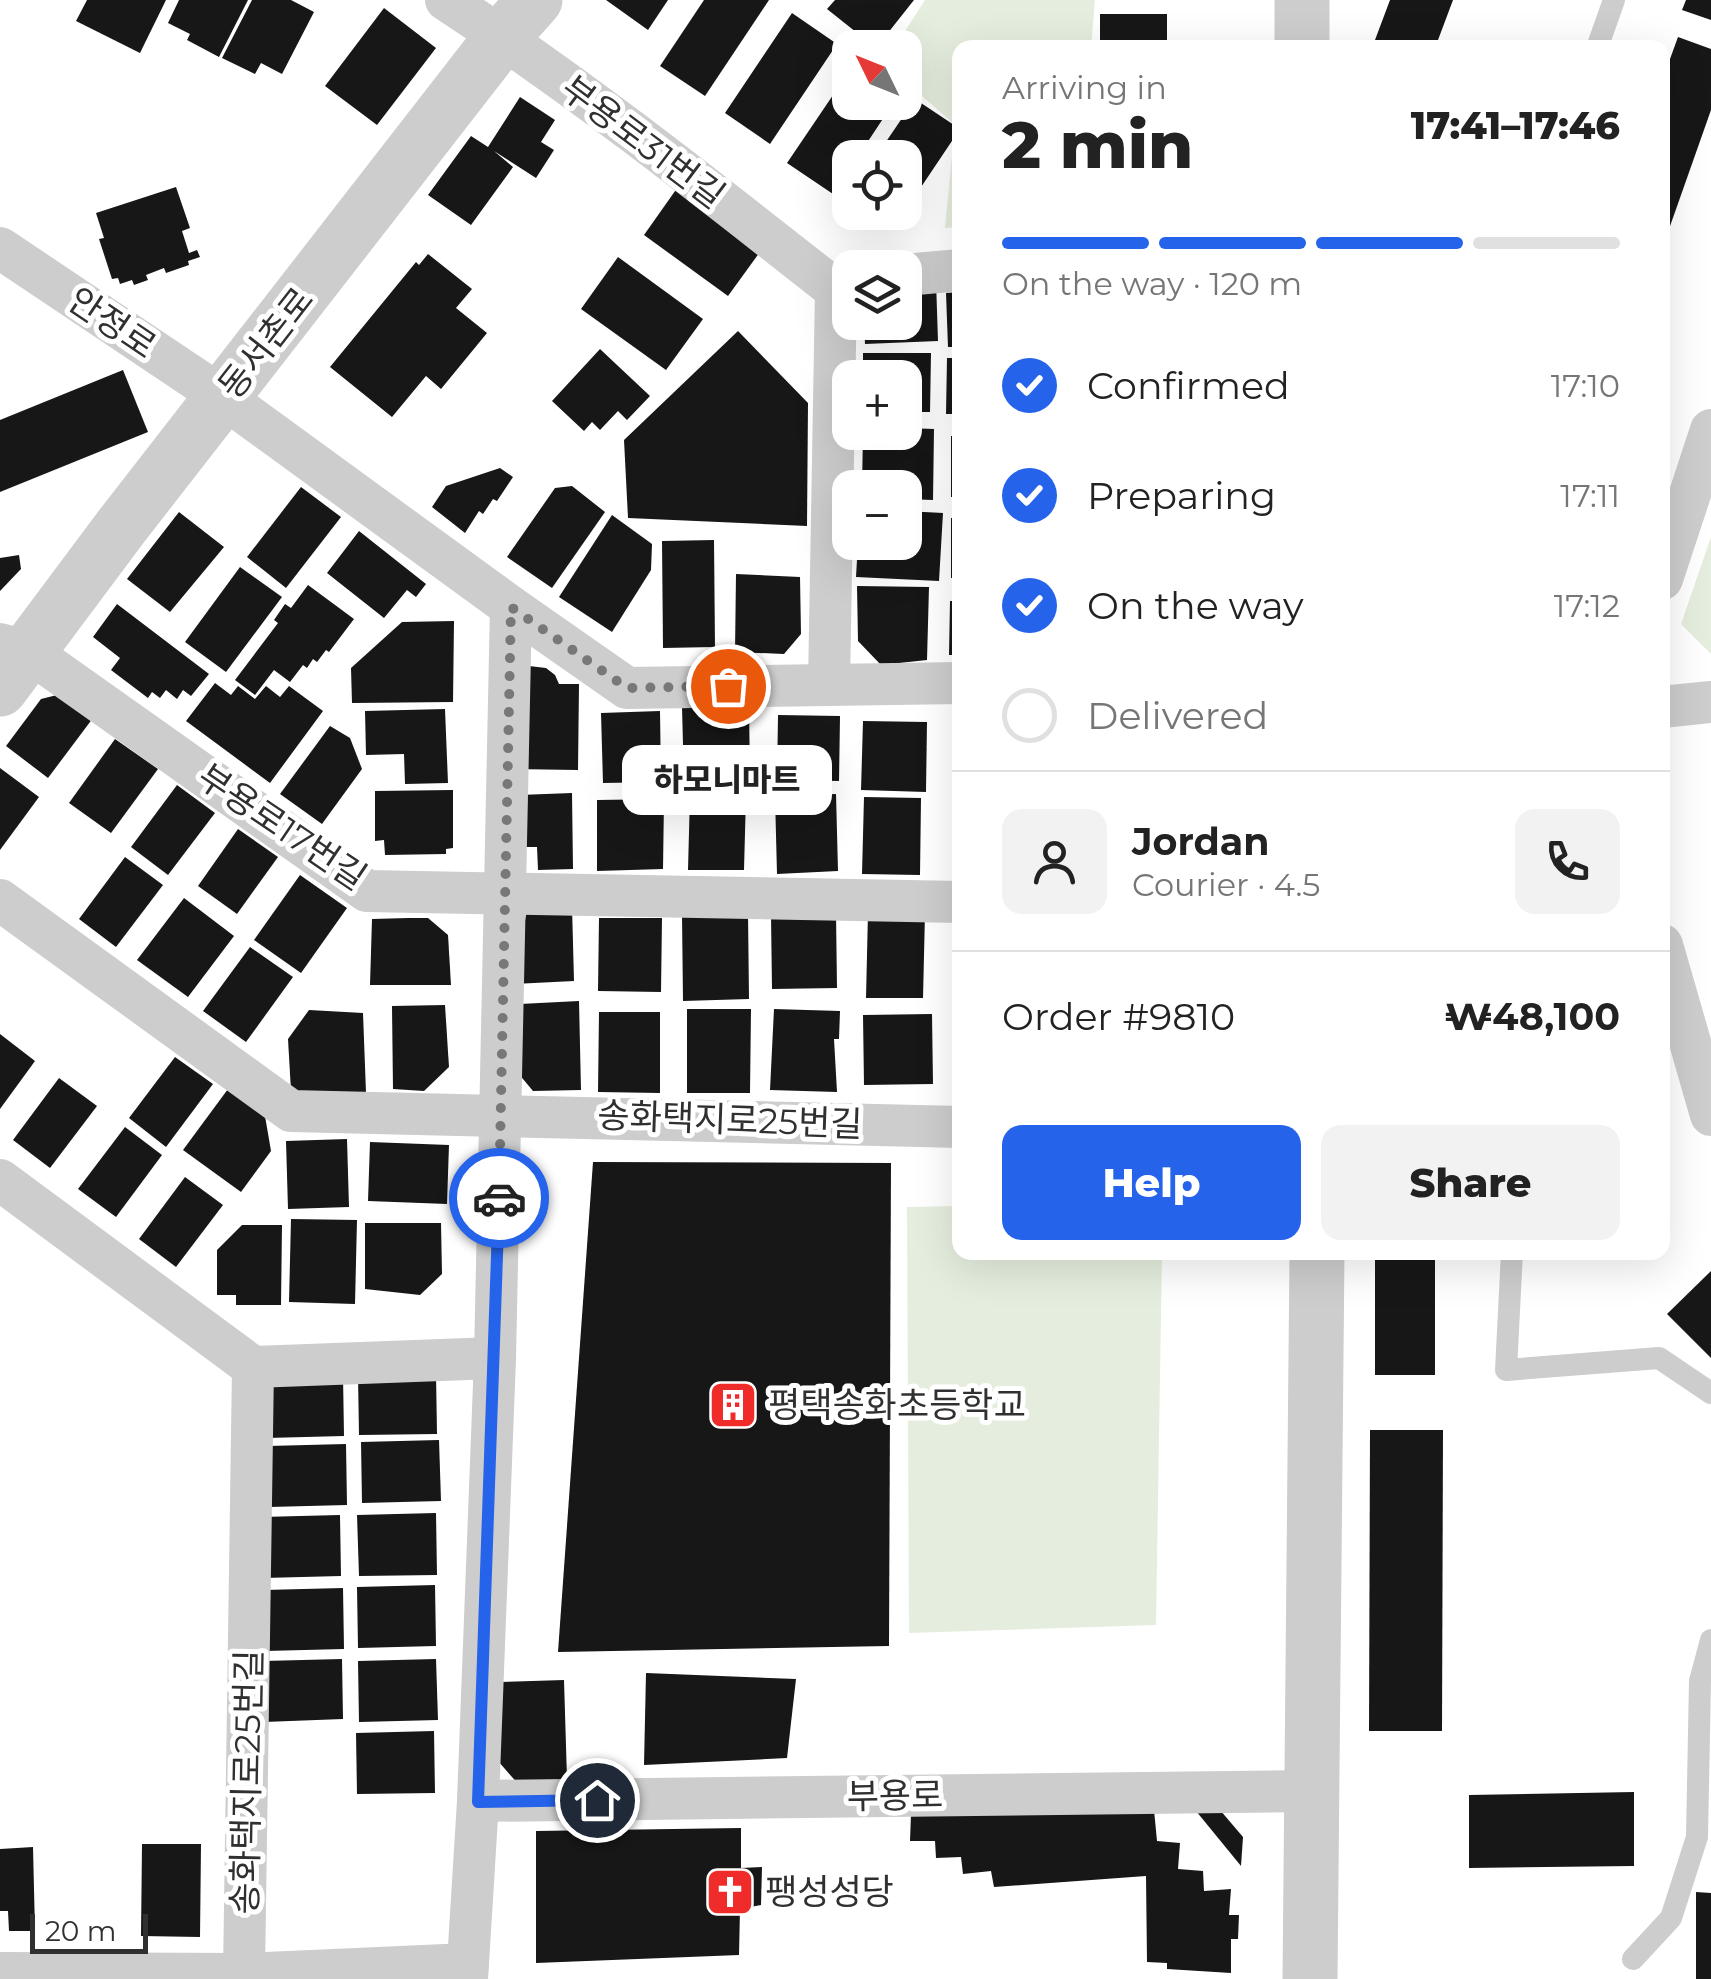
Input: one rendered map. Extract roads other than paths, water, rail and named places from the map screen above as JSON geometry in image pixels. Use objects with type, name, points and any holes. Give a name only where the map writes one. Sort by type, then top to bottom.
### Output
[{"type":"street","name":"부용로31번길","points":[[446,0],[519,18],[654,148],[832,280]]},
{"type":"street","points":[[1302,0],[1302,40]]},
{"type":"street","name":"동서촌로","points":[[9,661],[224,398],[519,18]]},
{"type":"street","name":"안정로","points":[[0,248],[224,398]]},
{"type":"street","points":[[922,273],[952,271]]},
{"type":"street","name":"부용로31번길","points":[[829,685],[841,340]]},
{"type":"street","points":[[224,398],[627,688],[952,682]]},
{"type":"street","points":[[1670,555],[1711,430]]},
{"type":"street","points":[[0,1973],[467,1972],[478,1802],[495,1358],[511,607]]},
{"type":"street","name":"부용로17번길","points":[[9,661],[367,891],[952,902]]},
{"type":"street","points":[[1670,706],[1711,702]]},
{"type":"street","name":"송화택지로25번길","points":[[0,900],[291,1110],[952,1127]]},
{"type":"street","points":[[1670,973],[1711,1116]]},
{"type":"street","points":[[0,1180],[254,1367],[495,1358]]},
{"type":"street","points":[[1310,1979],[1317,1260]]},
{"type":"street","name":"송화택지로25번길","points":[[244,1974],[254,1367]]},
{"type":"street","name":"부용로","points":[[478,1802],[1312,1792]]},
{"type":"lane","points":[[1600,40],[1614,0]]},
{"type":"lane","points":[[1512,1260],[1506,1370],[1659,1358],[1711,1393]]},
{"type":"lane","points":[[1633,1958],[1671,1918],[1698,1837],[1700,1681],[1711,1640]]},
{"type":"place","name":"하모니마트","points":[[728,686]]},
{"type":"place","name":"평택송화초등학교","points":[[733,1405]]},
{"type":"place","name":"팽성성당","points":[[730,1892]]}]
